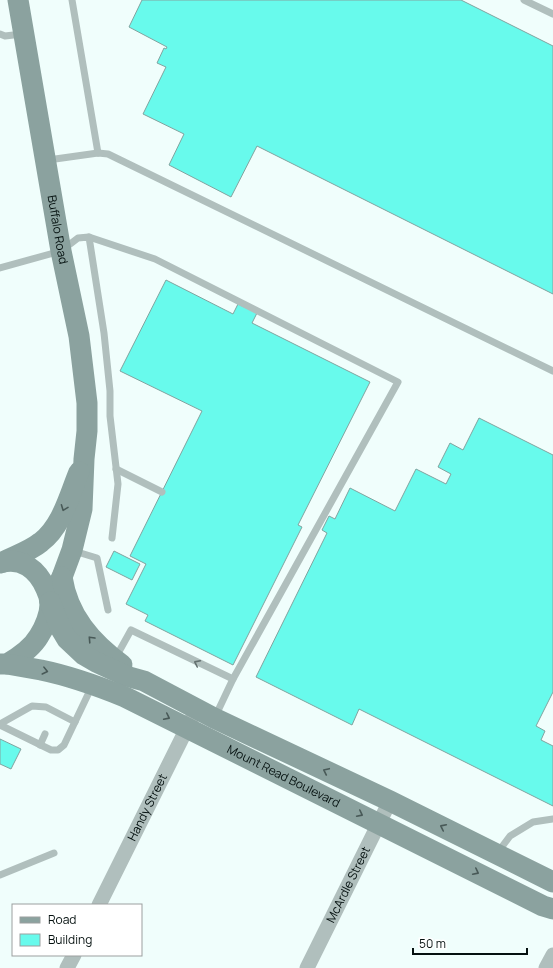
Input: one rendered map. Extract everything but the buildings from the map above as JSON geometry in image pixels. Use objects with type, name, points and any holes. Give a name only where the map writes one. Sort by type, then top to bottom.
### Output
[{"type":"main road","name":"Buffalo Road","points":[[3,665],[24,652],[39,636],[49,613],[50,602],[62,577],[72,550],[82,508],[87,418],[85,376],[77,324],[61,251],[18,0]]},
{"type":"main road","name":"Buffalo Road","points":[[1,562],[40,543],[52,532],[61,516],[84,459]]},
{"type":"main road","name":"Mount Read Boulevard","points":[[1,562],[15,561],[23,563],[38,573],[67,639],[84,655],[126,676],[144,681],[199,718],[379,824],[543,906],[553,909]]},
{"type":"main road","points":[[62,577],[66,596],[80,625],[96,644],[144,681]]},
{"type":"main road","name":"Mount Read Boulevard","points":[[3,665],[41,670],[93,684],[125,697],[199,718],[390,801],[553,882]]},
{"type":"street","name":"Handy Street","points":[[100,904],[199,718]]},
{"type":"street","name":"McArdle Street","points":[[307,968],[390,801]]},
{"type":"street","points":[[546,968],[553,955]]},
{"type":"street","points":[[67,968],[73,956]]},
{"type":"lane","points":[[72,0],[98,153]]},
{"type":"lane","points":[[524,0],[553,14]]},
{"type":"lane","points":[[0,34],[5,36],[24,34]]},
{"type":"lane","points":[[46,160],[98,153],[108,154],[553,371]]},
{"type":"lane","points":[[89,237],[104,333],[110,391],[110,416],[118,484],[112,538]]},
{"type":"lane","points":[[0,268],[61,251],[78,238],[89,237],[155,259],[398,382],[233,679],[199,718]]},
{"type":"lane","points":[[116,469],[162,492]]},
{"type":"lane","points":[[72,550],[97,558],[108,610]]},
{"type":"lane","points":[[115,660],[131,630],[233,679]]},
{"type":"lane","points":[[0,724],[50,750],[58,750],[64,745],[93,684]]},
{"type":"lane","points":[[0,724],[32,706],[46,707],[54,715],[75,722]]},
{"type":"lane","points":[[40,745],[45,734]]},
{"type":"lane","points":[[497,854],[510,836],[533,822],[553,819]]},
{"type":"lane","points":[[0,875],[54,853]]}]
